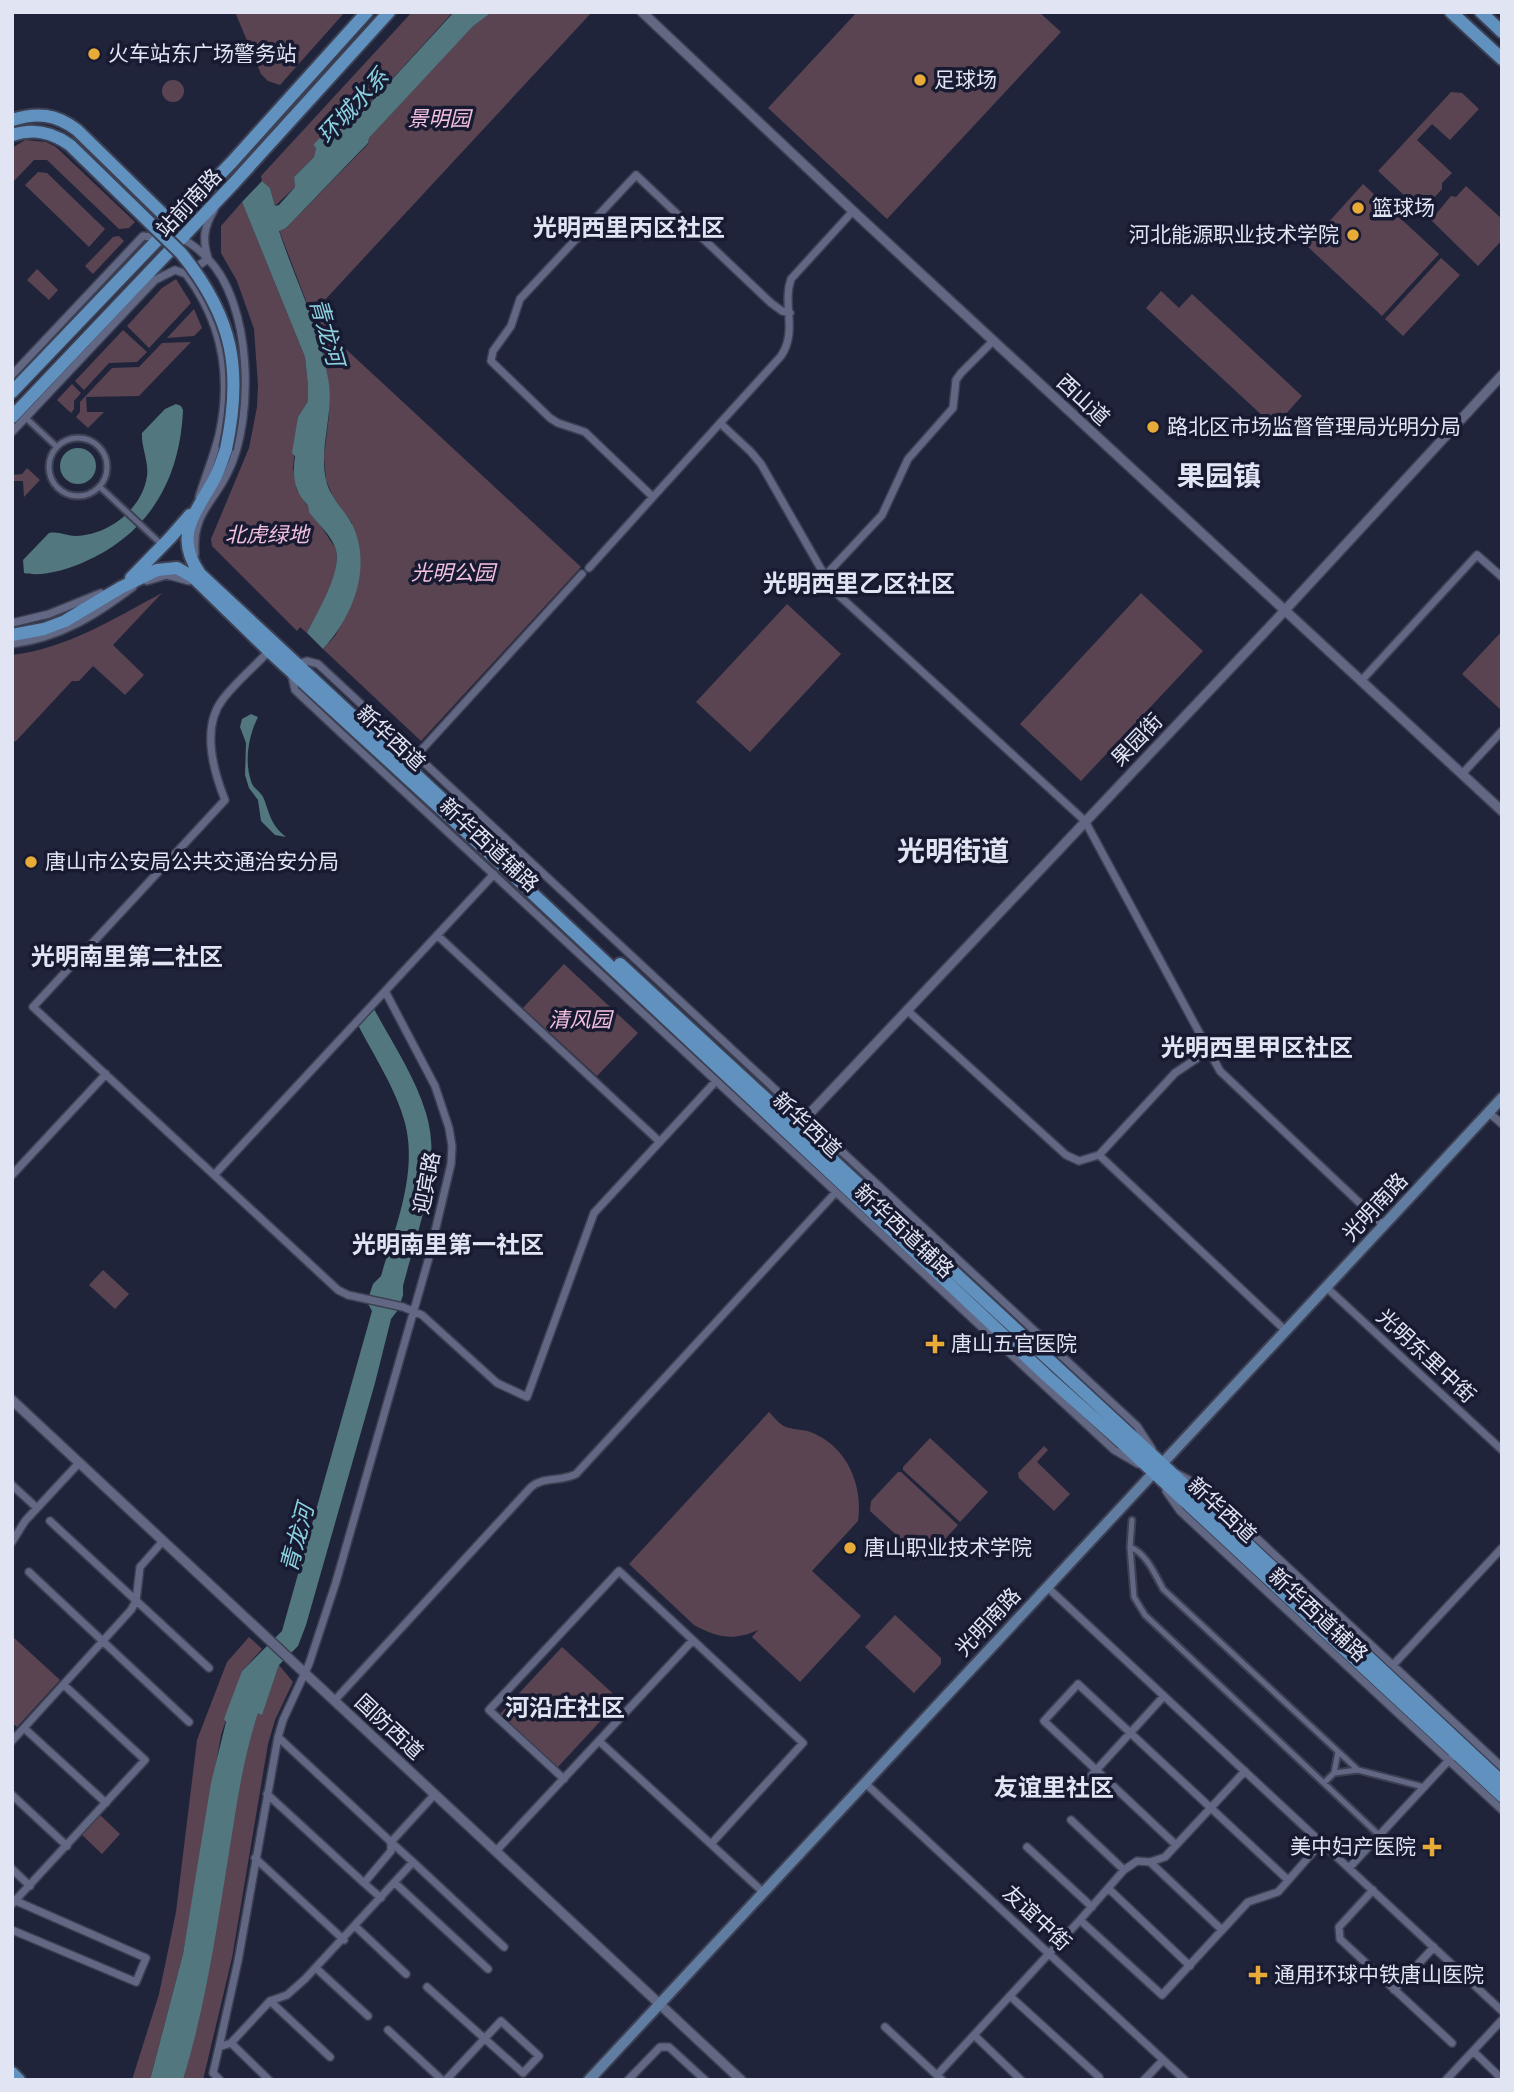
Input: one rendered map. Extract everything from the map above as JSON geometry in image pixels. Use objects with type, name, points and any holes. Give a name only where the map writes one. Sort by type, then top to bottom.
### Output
[{"type":"main road","name":"站前南路","points":[[12,392],[173,224],[367,12]]},
{"type":"main road","name":"站前南路","points":[[12,417],[234,183],[389,12]]},
{"type":"main road","points":[[1451,12],[1502,59]]},
{"type":"main road","points":[[1481,12],[1502,32]]},
{"type":"main road","points":[[12,120],[39,114],[66,121],[173,224]]},
{"type":"main road","name":"新华西道","points":[[12,135],[32,131],[44,132],[58,136],[70,145],[181,253],[195,270],[220,316],[232,352],[235,398],[226,450],[212,484],[197,505],[188,527],[187,543],[190,559],[212,591],[269,651],[294,667],[364,739],[1047,1376],[1158,1468],[1452,1756],[1502,1796]]},
{"type":"main road","points":[[120,588],[170,538],[197,505]]},
{"type":"main road","name":"新华西道","points":[[12,635],[44,629],[65,621],[120,588],[168,567],[177,568],[212,591],[796,1128],[1158,1468],[1502,1782]]},
{"type":"main road","name":"光明南路","points":[[589,2080],[1502,1098]]},
{"type":"main road","points":[[12,2073],[19,2080]]},
{"type":"street","name":"西山道","points":[[642,12],[853,211],[1502,811]]},
{"type":"street","points":[[653,497],[585,432],[550,418],[491,361],[493,351],[511,326],[520,299],[636,175],[771,303],[782,312],[790,313]]},
{"type":"street","points":[[212,591],[195,554],[194,538],[198,520],[228,472],[239,441],[244,416],[245,374],[242,337],[236,310],[225,285],[208,258],[204,229],[213,211],[234,183]]},
{"type":"street","points":[[589,568],[788,346],[790,313],[787,289],[791,279],[853,211]]},
{"type":"street","points":[[12,374],[143,236],[182,238],[208,258]]},
{"type":"street","points":[[186,275],[208,258]]},
{"type":"street","points":[[12,432],[155,280],[175,270],[186,275],[199,290],[214,322],[220,340],[226,381],[219,437],[197,505]]},
{"type":"street","points":[[824,577],[882,515],[903,466],[953,408],[956,380],[993,341]]},
{"type":"street","name":"果园街","points":[[796,1128],[1284,611],[1502,375]]},
{"type":"street","points":[[28,421],[57,447]]},
{"type":"street","points":[[720,423],[761,464],[833,590],[1085,821],[1220,1072],[1383,1225]]},
{"type":"street","points":[[72,438],[82,438],[98,446],[107,461],[105,479],[100,487],[92,493],[72,496],[62,492],[50,476],[51,456],[57,447],[72,438]]},
{"type":"street","points":[[100,487],[159,542]]},
{"type":"street","points":[[1361,681],[1477,555],[1502,578]]},
{"type":"street","points":[[416,756],[582,574]]},
{"type":"street","points":[[12,644],[60,633],[81,623],[136,584],[167,575],[184,578],[212,591]]},
{"type":"street","points":[[12,623],[49,614],[106,590],[120,588]]},
{"type":"street","points":[[269,651],[223,699],[213,720],[213,760],[225,800],[33,1007],[338,1290],[348,1295],[403,1307],[422,1315],[497,1384],[527,1397],[594,1213],[716,1082]]},
{"type":"street","name":"新华西道辅路","points":[[1158,1468],[1137,1426],[318,664],[307,661],[294,667],[295,690],[1114,1450],[1202,1487],[1502,1767]]},
{"type":"street","points":[[1462,774],[1502,731]]},
{"type":"street","points":[[342,734],[364,739]]},
{"type":"street","points":[[215,1174],[494,874]]},
{"type":"street","points":[[437,935],[660,1142]]},
{"type":"street","name":"迎宾路","points":[[220,2080],[213,2073],[238,1961],[278,1737],[336,1582],[428,1262],[451,1164],[449,1128],[435,1086],[385,991]]},
{"type":"street","points":[[908,1011],[1071,1159],[1079,1161],[1100,1155],[1175,1073],[1208,1051]]},
{"type":"street","points":[[12,1175],[106,1074]]},
{"type":"street","points":[[1488,1112],[1502,1124]]},
{"type":"street","points":[[1100,1155],[1286,1331]]},
{"type":"street","points":[[335,1700],[531,1487],[538,1481],[566,1479],[576,1474],[835,1192]]},
{"type":"street","name":"光明东里中街","points":[[1326,1287],[1502,1449]]},
{"type":"street","name":"国防西道","points":[[12,1400],[264,1634],[304,1667],[335,1700],[741,2080]]},
{"type":"street","points":[[12,1542],[24,1521],[79,1463]]},
{"type":"street","points":[[12,1485],[37,1508]]},
{"type":"street","points":[[1132,1520],[1130,1547],[1134,1597],[1145,1615],[1379,1835]]},
{"type":"street","points":[[50,1521],[209,1668]]},
{"type":"street","points":[[12,1741],[131,1610],[136,1601],[140,1567],[163,1541]]},
{"type":"street","points":[[1130,1547],[1137,1549],[1145,1559],[1163,1589],[1358,1770]]},
{"type":"street","points":[[1393,1665],[1502,1548]]},
{"type":"street","points":[[564,1779],[489,1710],[619,1571],[803,1743],[711,1844]]},
{"type":"street","points":[[29,1572],[189,1722]]},
{"type":"street","points":[[1047,1587],[1502,2011]]},
{"type":"street","points":[[496,1851],[693,1640]]},
{"type":"street","points":[[1177,1845],[1044,1721],[1078,1684],[1288,1880]]},
{"type":"street","points":[[12,1930],[136,1982],[146,1958],[14,1903],[145,1760],[64,1685]]},
{"type":"street","points":[[1078,1790],[1164,1696]]},
{"type":"street","points":[[24,1728],[106,1804]]},
{"type":"street","points":[[278,1737],[504,1947]]},
{"type":"street","points":[[599,1741],[763,1892]]},
{"type":"street","points":[[1324,1783],[1334,1773],[1338,1752]]},
{"type":"street","points":[[1349,1868],[1452,1756],[1502,1810]]},
{"type":"street","points":[[1334,1773],[1358,1770],[1424,1787]]},
{"type":"street","points":[[885,2027],[939,2077],[1124,1870],[1137,1861],[1150,1862],[1165,1857],[1245,1771]]},
{"type":"street","name":"友谊中街","points":[[865,1783],[1185,2080]]},
{"type":"street","points":[[267,1794],[381,1898]]},
{"type":"street","points":[[364,1883],[391,1851],[391,1842],[435,1794]]},
{"type":"street","points":[[12,1795],[67,1846]]},
{"type":"street","points":[[1071,1820],[1124,1870]]},
{"type":"street","points":[[1080,1920],[1162,1995],[1248,1902],[1254,1898],[1272,1896],[1321,1843]]},
{"type":"street","points":[[1027,1847],[1092,1907]]},
{"type":"street","points":[[255,1857],[344,1940]]},
{"type":"street","points":[[219,2047],[232,2043],[270,2001],[286,1995],[317,1969],[413,1862]]},
{"type":"street","points":[[1150,1862],[1222,1930]]},
{"type":"street","points":[[12,1869],[30,1886]]},
{"type":"street","points":[[395,1883],[488,1969]]},
{"type":"street","points":[[1108,1889],[1190,1966]]},
{"type":"street","points":[[1373,1890],[1339,1927],[1340,1940],[1452,2043]]},
{"type":"street","points":[[356,1927],[406,1974]]},
{"type":"street","points":[[1394,1990],[1434,1947]]},
{"type":"street","points":[[317,1969],[368,2016]]},
{"type":"street","points":[[388,2030],[444,2080],[485,2038],[501,2021],[539,2056],[523,2073],[485,2038],[427,1987]]},
{"type":"street","points":[[1010,1996],[1098,2077]]},
{"type":"street","points":[[270,2001],[330,2057]]},
{"type":"street","points":[[1446,2080],[1502,2020]]},
{"type":"street","points":[[974,2035],[1021,2080]]},
{"type":"street","points":[[232,2043],[269,2080]]},
{"type":"street","points":[[628,2080],[660,2047],[668,2046],[705,2080]]},
{"type":"street","points":[[1473,2052],[1502,2079]]},
{"type":"street","points":[[1144,2080],[1163,2060]]},
{"type":"green space","points":[[235,12],[345,12],[280,85],[268,81],[261,74]]},
{"type":"green space","points":[[412,12],[453,12],[354,121],[344,122],[313,145],[316,148],[314,157],[294,177],[295,187],[275,206],[270,188],[262,181],[261,176]]},
{"type":"green space","name":"光明公园","points":[[492,12],[592,12],[323,302],[335,339],[581,567],[421,741],[323,649],[335,636],[347,614],[352,523],[333,497],[326,480],[324,456],[329,415],[328,382],[319,335],[279,230],[286,228],[368,144],[369,138],[473,25]]},
{"type":"green space","points":[[857,12],[1039,12],[1061,32],[887,219],[768,108]]},
{"type":"green space","points":[[173,80],[183,87],[184,91],[177,101],[173,102],[163,95],[162,91],[169,81]]},
{"type":"green space","points":[[1451,92],[1462,93],[1479,109],[1450,140],[1432,124],[1417,140],[1452,173],[1424,209],[1419,209],[1378,171]]},
{"type":"green space","points":[[25,140],[46,142],[56,147],[135,222],[129,228],[119,229],[47,160],[34,160],[12,183],[12,148]]},
{"type":"green space","points":[[38,172],[47,173],[105,229],[89,247],[25,185]]},
{"type":"green space","points":[[1363,184],[1439,254],[1382,316],[1307,246]]},
{"type":"green space","points":[[1466,186],[1502,219],[1502,240],[1478,266],[1431,220],[1451,196],[1456,197]]},
{"type":"green space","name":"北虎绿地","points":[[242,202],[305,357],[309,395],[298,417],[293,468],[297,490],[336,549],[337,560],[332,582],[307,633],[300,627],[297,631],[212,546],[211,539],[249,448],[257,407],[254,329],[237,281],[221,253],[221,226]]},
{"type":"green space","points":[[119,236],[124,241],[93,274],[85,266],[113,237]]},
{"type":"green space","points":[[1441,258],[1460,275],[1403,336],[1385,319]]},
{"type":"green space","points":[[37,269],[58,290],[49,300],[27,280]]},
{"type":"green space","points":[[176,279],[191,303],[149,348],[127,326],[162,288]]},
{"type":"green space","points":[[1161,291],[1179,308],[1192,294],[1302,396],[1285,415],[1291,420],[1280,432],[1146,308]]},
{"type":"green space","points":[[194,309],[202,328],[194,336],[167,338]]},
{"type":"green space","points":[[123,330],[147,352],[137,362],[109,363],[84,390],[75,381]]},
{"type":"green space","points":[[191,342],[139,396],[86,397],[87,412],[104,412],[88,428],[76,417],[80,412],[80,402],[112,368],[139,367],[162,343]]},
{"type":"green space","points":[[72,384],[81,393],[74,401],[71,413],[57,400]]},
{"type":"green space","points":[[27,468],[40,480],[24,497],[23,481],[12,481],[12,475],[22,474]]},
{"type":"green space","points":[[162,593],[113,645],[144,675],[125,695],[93,666],[79,681],[72,681],[16,741],[12,742],[12,655],[71,639]]},
{"type":"green space","points":[[1141,593],[1203,651],[1081,781],[1020,724]]},
{"type":"green space","points":[[787,604],[841,654],[750,752],[696,702]]},
{"type":"green space","points":[[1502,631],[1502,711],[1462,674]]},
{"type":"green space","name":"清风园","points":[[564,964],[638,1033],[597,1076],[523,1008]]},
{"type":"green space","points":[[103,1270],[129,1294],[115,1309],[89,1285]]},
{"type":"green space","points":[[769,1412],[784,1426],[813,1433],[835,1448],[850,1470],[858,1495],[858,1521],[812,1571],[861,1616],[800,1682],[752,1637],[758,1630],[734,1637],[711,1633],[694,1625],[629,1564]]},
{"type":"green space","points":[[930,1438],[988,1492],[960,1522],[903,1470]]},
{"type":"green space","points":[[1044,1446],[1048,1450],[1037,1462],[1070,1494],[1054,1511],[1019,1478],[1018,1473]]},
{"type":"green space","points":[[898,1472],[958,1525],[925,1561],[870,1511],[871,1501]]},
{"type":"green space","points":[[895,1615],[941,1658],[941,1664],[914,1693],[865,1647]]},
{"type":"green space","points":[[12,1636],[60,1680],[17,1727],[12,1723]]},
{"type":"green space","points":[[249,1637],[262,1649],[242,1671],[221,1735],[183,1954],[150,2080],[132,2080],[159,1994],[176,1912],[197,1740],[227,1662]]},
{"type":"green space","points":[[562,1647],[620,1700],[557,1768],[499,1715]]},
{"type":"green space","points":[[279,1665],[293,1682],[275,1720],[268,1744],[232,1958],[203,2080],[183,2080],[246,1750],[258,1712],[262,1714]]},
{"type":"green space","points":[[99,1814],[120,1834],[102,1854],[81,1834]]},
{"type":"shaded area","points":[[454,12],[492,12],[473,26],[369,138],[368,143],[286,228],[279,231],[314,325],[329,384],[324,456],[326,480],[331,493],[353,526],[361,558],[360,575],[351,607],[323,649],[307,633],[333,579],[337,556],[333,542],[309,512],[295,482],[295,456],[292,453],[298,417],[308,401],[305,357],[242,202],[262,181],[270,188],[275,206],[279,205],[295,187],[294,177],[314,157],[316,148],[313,145],[339,118],[345,122],[354,121]]},
{"type":"shaded area","points":[[176,404],[183,410],[181,436],[175,460],[156,503],[142,521],[105,551],[82,563],[53,572],[24,573],[23,560],[49,533],[88,535],[111,526],[131,510],[144,488],[147,476],[142,433],[165,409]]},
{"type":"shaded area","points":[[78,448],[91,453],[96,466],[91,479],[78,484],[65,479],[60,466],[65,453]]},
{"type":"shaded area","points":[[251,714],[258,717],[248,748],[251,781],[263,796],[274,824],[286,837],[275,835],[261,821],[258,800],[249,788],[245,775],[246,743],[240,727],[242,719]]},
{"type":"shaded area","points":[[373,1007],[409,1072],[426,1113],[432,1156],[426,1200],[403,1286],[403,1295],[398,1310],[391,1319],[306,1625],[298,1646],[279,1665],[262,1715],[258,1713],[252,1731],[204,1998],[183,2080],[150,2080],[183,1954],[211,1783],[226,1722],[224,1719],[242,1671],[282,1631],[372,1311],[367,1302],[373,1284],[381,1276],[407,1181],[408,1142],[401,1110],[358,1025]]},
{"type":"place","name":"火车站东广场警务站","points":[[94,54]]},
{"type":"place","name":"足球场","points":[[920,80]]},
{"type":"place","name":"篮球场","points":[[1358,208]]},
{"type":"place","name":"河北能源职业技术学院","points":[[1353,235]]},
{"type":"place","name":"路北区市场监督管理局光明分局","points":[[1153,427]]},
{"type":"place","name":"唐山市公安局公共交通治安分局","points":[[31,862]]},
{"type":"place","name":"唐山五官医院","points":[[935,1344]]},
{"type":"place","name":"唐山职业技术学院","points":[[850,1548]]},
{"type":"place","name":"美中妇产医院","points":[[1432,1847]]},
{"type":"place","name":"通用环球中铁唐山医院","points":[[1258,1975]]},
{"type":"district","name":"光明西里丙区社区","points":[[629,228]]},
{"type":"district","name":"果园镇","points":[[1219,476]]},
{"type":"district","name":"光明西里乙区社区","points":[[859,584]]},
{"type":"district","name":"光明街道","points":[[953,851]]},
{"type":"district","name":"光明南里第二社区","points":[[127,957]]},
{"type":"district","name":"光明西里甲区社区","points":[[1257,1048]]},
{"type":"district","name":"光明南里第一社区","points":[[448,1245]]},
{"type":"district","name":"河沿庄社区","points":[[565,1708]]},
{"type":"district","name":"友谊里社区","points":[[1054,1788]]},
{"type":"water label","name":"环城水系","points":[[353,106]]},
{"type":"water label","name":"青龙河","points":[[327,332]]},
{"type":"water label","name":"青龙河","points":[[297,1538]]},
{"type":"park label","name":"景明园","points":[[439,119]]}]
